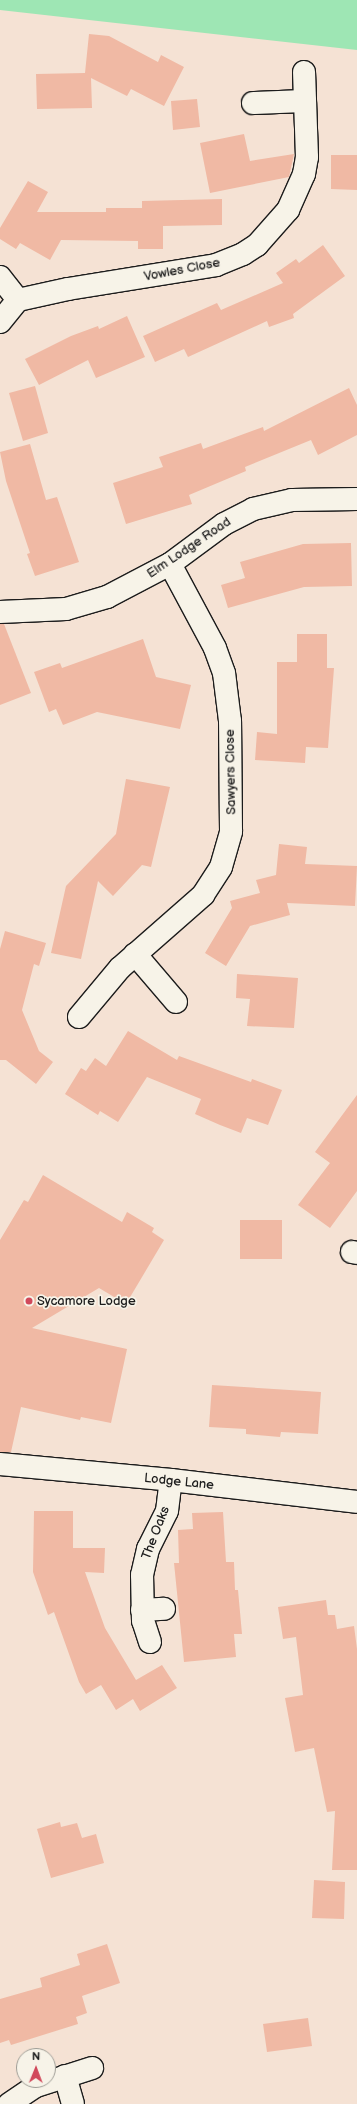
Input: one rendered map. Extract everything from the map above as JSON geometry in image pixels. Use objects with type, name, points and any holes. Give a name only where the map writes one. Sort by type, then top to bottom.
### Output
[{"type":"street","name":"Vowles Close","points":[[18,300],[68,289],[199,268],[243,254],[267,236],[288,210],[298,191],[307,157],[304,72]]},
{"type":"street","points":[[253,103],[305,101]]},
{"type":"street","points":[[0,277],[18,300],[0,322]]},
{"type":"street","name":"Elm Lodge Road","points":[[0,612],[66,610],[107,597],[170,564],[224,524],[253,509],[298,500],[357,499]]},
{"type":"street","name":"Sawyers Close","points":[[79,1017],[104,985],[135,954],[182,915],[206,891],[222,866],[231,830],[230,721],[224,673],[215,648],[170,564]]},
{"type":"street","points":[[135,954],[176,1002]]},
{"type":"street","name":"Lodge Lane","points":[[0,1464],[171,1480],[357,1502]]},
{"type":"street","name":"The Oaks","points":[[150,1642],[142,1610],[141,1583],[146,1553],[165,1517],[171,1480]]},
{"type":"street","points":[[142,1610],[164,1610]]},
{"type":"street","points":[[9,2104],[30,2090],[65,2076],[92,2068]]},
{"type":"street","points":[[65,2076],[73,2104]]},
{"type":"green space","points":[[0,0],[357,0],[357,50],[0,10]]},
{"type":"building","points":[[89,34],[109,36],[158,62],[161,55],[184,67],[164,106],[131,89],[127,96],[91,78],[92,108],[37,109],[36,74],[85,73]]},
{"type":"building","points":[[197,99],[200,127],[173,130],[171,101]]},
{"type":"building","points":[[244,134],[250,161],[294,154],[289,177],[210,193],[200,143]]},
{"type":"building","points":[[331,155],[357,155],[357,190],[331,189]]},
{"type":"building","points":[[28,181],[48,192],[37,212],[106,212],[106,208],[142,208],[142,201],[222,199],[222,225],[163,226],[163,249],[138,249],[138,241],[61,240],[50,260],[20,243],[16,249],[0,239],[0,228]]},
{"type":"building","points":[[323,245],[345,276],[293,314],[294,318],[269,327],[267,321],[188,357],[184,349],[155,362],[143,336],[217,303],[221,310],[283,283],[276,273],[296,259],[299,263]]},
{"type":"building","points":[[127,316],[145,357],[96,378],[88,360],[39,385],[25,359],[71,336],[98,326],[99,329]]},
{"type":"building","points":[[35,386],[48,433],[23,441],[9,393]]},
{"type":"building","points":[[349,388],[357,405],[357,435],[318,455],[311,440],[245,467],[246,471],[189,495],[192,504],[126,524],[113,483],[163,467],[159,457],[201,443],[203,449],[263,427],[264,431]]},
{"type":"building","points":[[30,444],[46,500],[57,497],[79,562],[35,576],[27,554],[30,553],[6,481],[0,452]]},
{"type":"building","points":[[351,543],[352,586],[304,587],[228,608],[221,585],[245,578],[240,562],[303,544]]},
{"type":"building","points":[[0,624],[4,624],[31,693],[0,705]]},
{"type":"building","points":[[297,634],[327,634],[327,668],[334,668],[328,748],[306,747],[305,763],[255,760],[257,732],[277,734],[277,662],[297,662]]},
{"type":"building","points":[[143,639],[156,677],[191,685],[180,729],[97,712],[63,725],[56,709],[49,712],[34,672],[60,663],[62,668]]},
{"type":"building","points":[[126,779],[170,787],[151,867],[142,865],[113,896],[98,881],[81,959],[51,953],[66,886],[116,834]]},
{"type":"building","points":[[279,844],[307,847],[305,864],[357,866],[355,906],[287,903],[290,915],[250,926],[226,966],[205,953],[232,908],[230,901],[260,893],[256,880],[276,875]]},
{"type":"building","points":[[5,931],[46,943],[39,966],[34,964],[22,1010],[39,1051],[53,1062],[36,1084],[6,1060],[0,1060],[0,949]]},
{"type":"building","points":[[237,974],[298,978],[294,1028],[247,1026],[250,999],[236,998]]},
{"type":"building","points":[[128,1031],[177,1060],[179,1056],[251,1082],[252,1079],[282,1090],[268,1125],[247,1118],[241,1133],[220,1125],[195,1114],[201,1099],[147,1077],[118,1122],[100,1111],[98,1115],[65,1094],[81,1068],[86,1071],[95,1058],[106,1066]]},
{"type":"building","points":[[357,1095],[357,1191],[330,1228],[298,1205],[330,1163],[315,1152]]},
{"type":"building","name":"Sycamore Lodge","points":[[43,1175],[122,1222],[127,1212],[154,1228],[152,1232],[164,1240],[126,1304],[99,1288],[32,1328],[127,1349],[111,1423],[81,1417],[80,1420],[21,1407],[11,1452],[0,1452],[0,1240],[24,1200],[28,1202]]},
{"type":"building","points":[[240,1220],[282,1220],[282,1259],[240,1259]]},
{"type":"building","points":[[212,1385],[321,1392],[318,1434],[281,1432],[280,1437],[246,1434],[246,1429],[209,1427]]},
{"type":"building","points":[[34,1511],[73,1511],[73,1548],[105,1548],[104,1573],[85,1572],[105,1628],[136,1680],[162,1665],[177,1688],[140,1711],[133,1699],[116,1710],[101,1685],[86,1694],[79,1682],[54,1612],[48,1615],[33,1572]]},
{"type":"building","points":[[223,1512],[226,1562],[234,1562],[235,1590],[238,1590],[242,1634],[234,1634],[236,1657],[184,1662],[174,1563],[179,1563],[178,1530],[193,1529],[192,1513]]},
{"type":"building","points":[[326,1600],[328,1615],[335,1615],[337,1629],[354,1626],[357,1649],[357,1870],[332,1870],[335,1811],[327,1812],[314,1748],[295,1752],[285,1698],[303,1695],[296,1637],[283,1639],[278,1607]]},
{"type":"building","points":[[60,1822],[61,1827],[77,1823],[82,1838],[96,1834],[104,1863],[51,1878],[37,1829]]},
{"type":"building","points":[[314,1880],[345,1882],[344,1919],[312,1918]]},
{"type":"building","points":[[107,1944],[120,1983],[82,1996],[87,2013],[76,2017],[78,2024],[11,2045],[9,2040],[0,2043],[0,1999],[42,1987],[40,1978],[80,1965],[77,1954]]},
{"type":"building","points":[[308,2018],[312,2046],[267,2052],[263,2024]]},
{"type":"place","name":"Sycamore Lodge","points":[[29,1301]]}]
